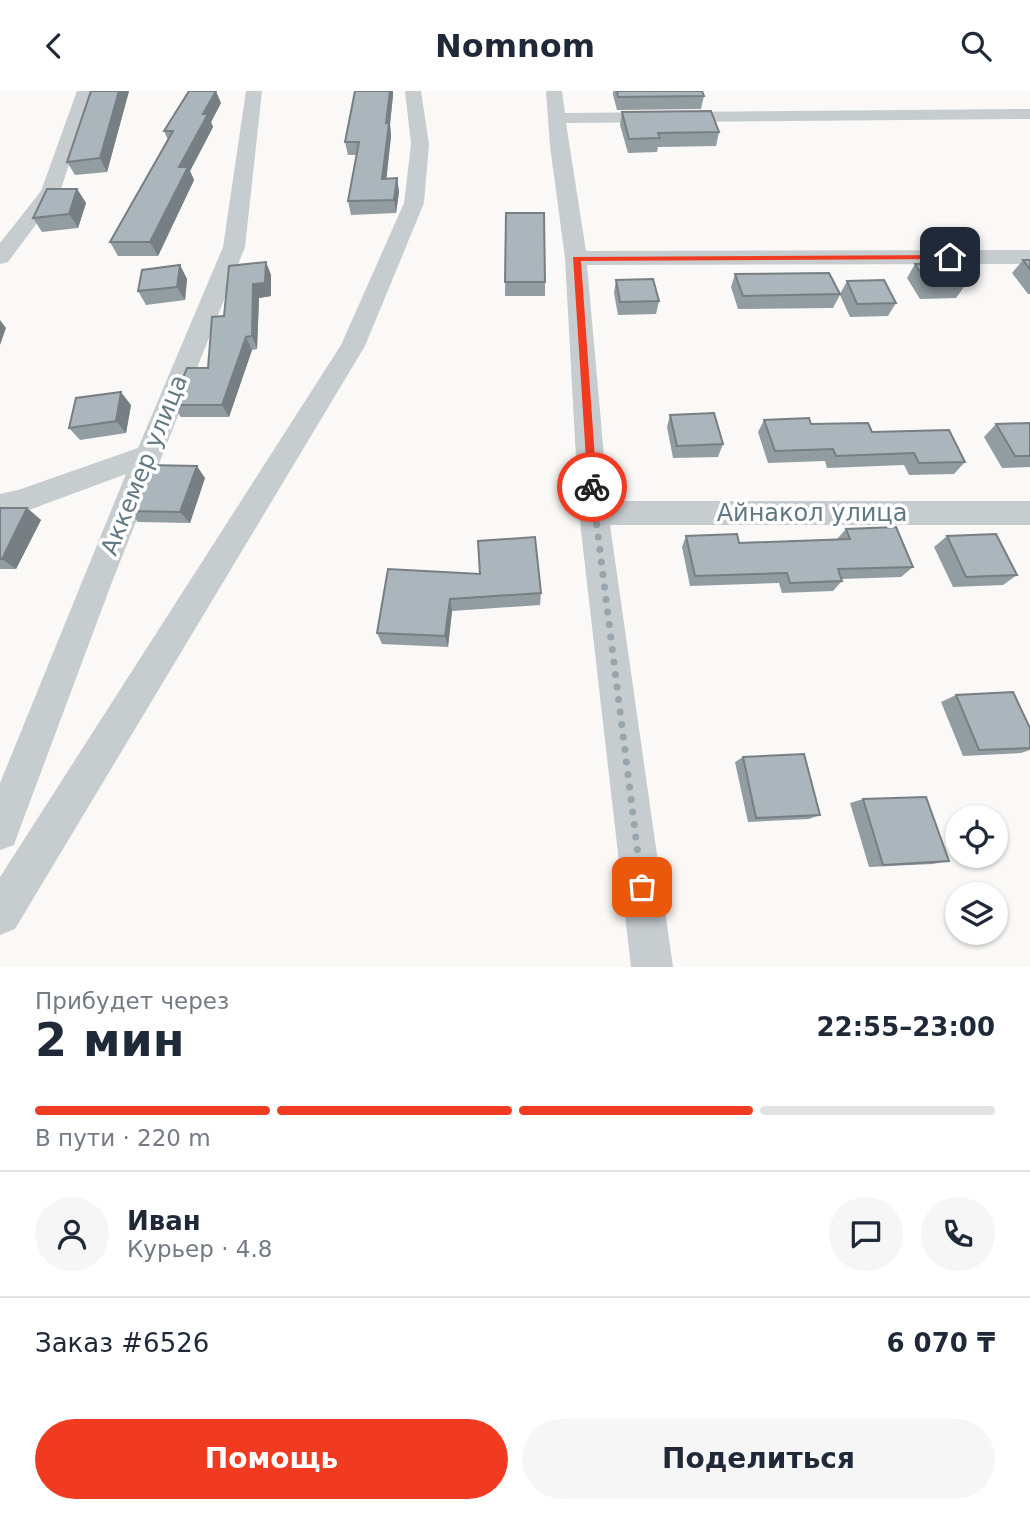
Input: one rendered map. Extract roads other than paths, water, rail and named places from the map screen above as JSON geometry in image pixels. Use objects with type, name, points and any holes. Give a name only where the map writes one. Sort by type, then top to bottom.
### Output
[{"type":"street","points":[[0,257],[50,192],[85,91]]},
{"type":"street","name":"Аккемер улица","points":[[0,831],[234,247],[254,91]]},
{"type":"street","points":[[0,914],[353,346],[414,203],[420,144],[413,91]]},
{"type":"street","points":[[652,967],[594,513],[576,258],[555,105],[1030,114]]},
{"type":"street","points":[[576,258],[1030,257]]},
{"type":"street","points":[[0,506],[19,502],[148,456]]},
{"type":"street","name":"Айнакол улица","points":[[594,513],[1030,513]]}]
